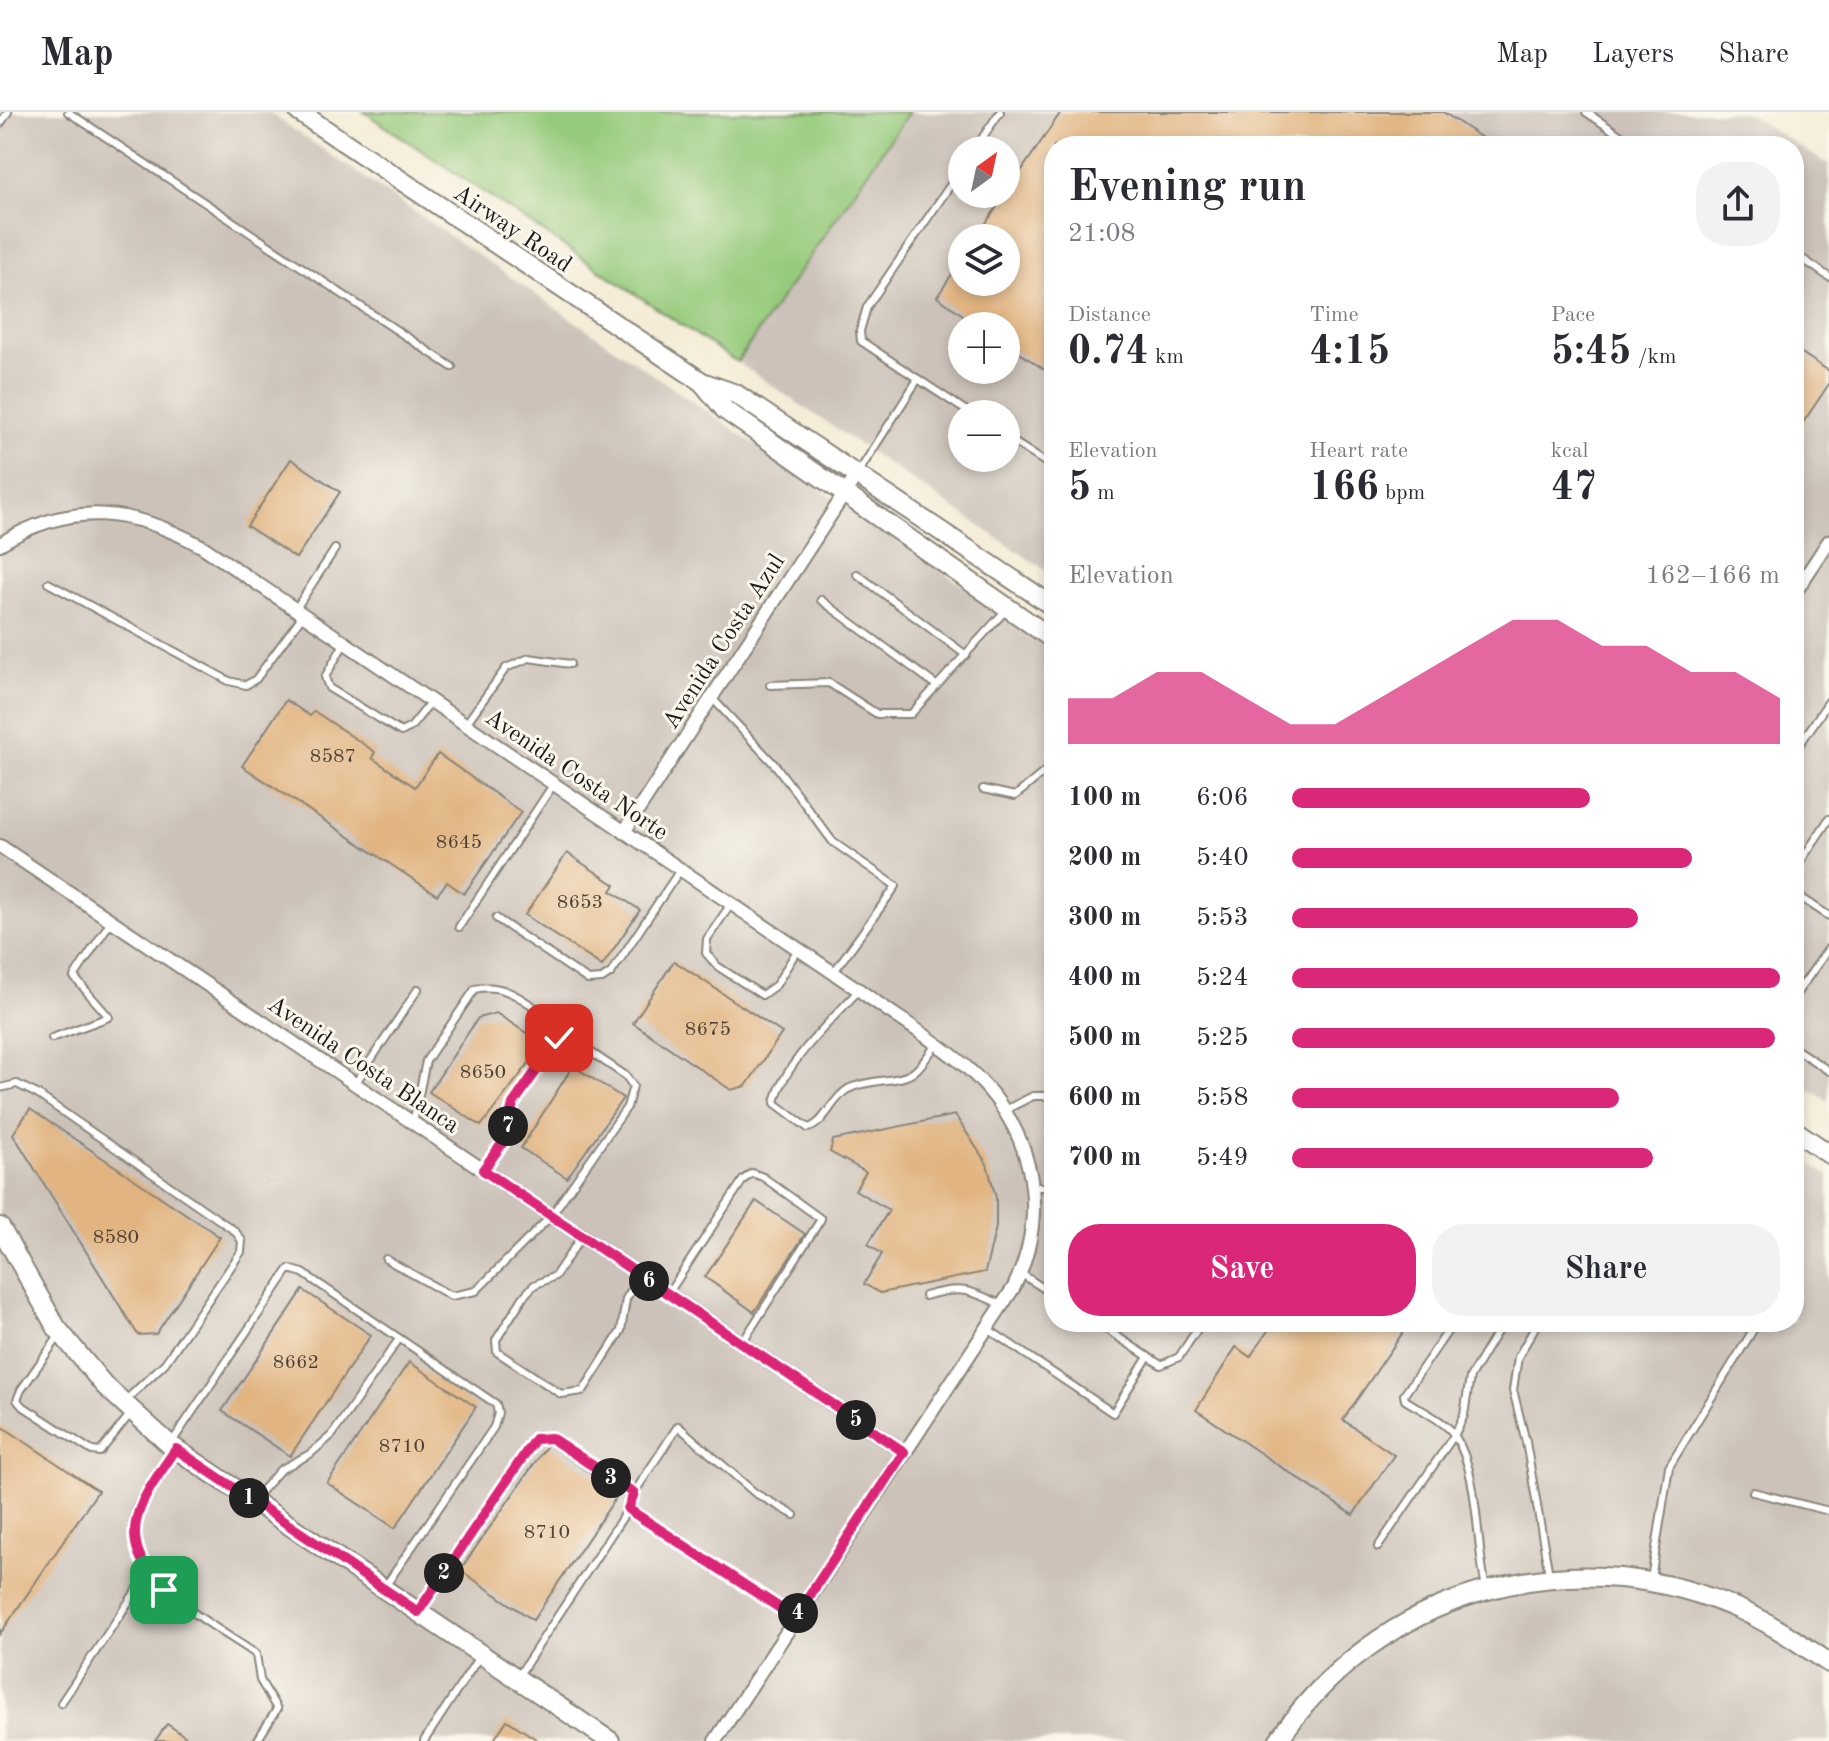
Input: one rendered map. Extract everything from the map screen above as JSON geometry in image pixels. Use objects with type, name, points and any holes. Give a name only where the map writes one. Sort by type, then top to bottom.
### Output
[{"type":"street","name":"Airway Road","points":[[299,112],[702,382],[736,394],[1044,600]]},
{"type":"street","name":"Airway Road","points":[[702,382],[725,410],[1044,633]]},
{"type":"street","name":"Avenida Costa Azul","points":[[624,832],[858,473]]},
{"type":"street","name":"Avenida Costa Norte","points":[[0,544],[27,527],[70,515],[94,513],[129,516],[173,530],[859,990],[964,1065],[1003,1111],[1019,1140],[1034,1187],[1034,1226],[1020,1273],[715,1741]]},
{"type":"street","points":[[1804,579],[1829,541]]},
{"type":"street","name":"Avenida Costa Blanca","points":[[0,846],[904,1452]]},
{"type":"street","points":[[1804,1137],[1829,1154]]},
{"type":"street","points":[[0,1227],[61,1333],[128,1406],[173,1447],[610,1741]]},
{"type":"street","points":[[1278,1741],[1292,1719],[1357,1655],[1451,1599],[1549,1579],[1617,1577],[1730,1605],[1790,1636],[1829,1663]]},
{"type":"lane","points":[[0,124],[8,112]]},
{"type":"lane","points":[[68,112],[452,367]]},
{"type":"lane","points":[[984,136],[1000,112]]},
{"type":"lane","points":[[1586,112],[1621,136]]},
{"type":"lane","points":[[948,188],[867,307],[860,331],[861,341],[870,348],[950,400]]},
{"type":"lane","points":[[1804,260],[1829,277]]},
{"type":"lane","points":[[858,473],[918,379]]},
{"type":"lane","points":[[1020,446],[1044,462]]},
{"type":"lane","points":[[48,583],[229,681],[246,685],[256,679],[335,549]]},
{"type":"lane","points":[[857,574],[966,655]]},
{"type":"lane","points":[[821,600],[936,685]]},
{"type":"lane","points":[[770,685],[829,683],[877,714],[911,714],[1008,608]]},
{"type":"lane","points":[[344,644],[325,677],[329,688],[401,732],[411,727],[431,702]]},
{"type":"lane","points":[[464,725],[506,668],[529,658],[570,664]]},
{"type":"lane","points":[[712,698],[776,766],[833,842],[896,886],[833,973]]},
{"type":"lane","points":[[1804,738],[1829,701]]},
{"type":"lane","points":[[983,789],[1015,796],[1044,772]]},
{"type":"lane","points":[[459,927],[553,785]]},
{"type":"lane","points":[[1804,856],[1829,819]]},
{"type":"lane","points":[[496,918],[588,980],[602,979],[611,973],[680,870]]},
{"type":"lane","points":[[1804,900],[1829,916]]},
{"type":"lane","points":[[731,904],[707,939],[706,953],[717,966],[762,995],[776,985],[798,949]]},
{"type":"lane","points":[[52,1038],[109,1017],[74,977],[111,921]]},
{"type":"lane","points":[[1804,983],[1829,948]]},
{"type":"lane","points":[[413,1123],[426,1061],[475,989],[494,986],[506,990],[550,1018]]},
{"type":"lane","points":[[355,1084],[418,989]]},
{"type":"lane","points":[[859,990],[802,1055],[778,1090],[775,1103],[782,1110],[808,1128],[815,1127],[844,1091],[868,1080],[903,1078],[914,1072],[935,1046]]},
{"type":"lane","points":[[386,1259],[451,1296],[476,1291],[551,1216],[627,1107],[633,1086],[626,1076],[567,1036],[559,1038],[513,1104],[504,1141],[483,1170]]},
{"type":"lane","points":[[1804,1055],[1829,1071]]},
{"type":"lane","points":[[0,1088],[17,1084],[37,1094],[235,1231],[242,1241],[241,1252],[165,1363],[128,1406],[100,1452],[92,1451],[17,1400],[61,1333]]},
{"type":"lane","points":[[1003,1111],[1033,1096],[1044,1096]]},
{"type":"lane","points":[[668,1294],[743,1180],[752,1173],[763,1177],[821,1219],[742,1343]]},
{"type":"lane","points":[[1034,1187],[1044,1187]]},
{"type":"lane","points":[[582,1236],[555,1276],[534,1285],[524,1296],[496,1340],[497,1352],[561,1394],[583,1391],[621,1331],[626,1299],[640,1275]]},
{"type":"lane","points":[[257,1741],[277,1709],[260,1680],[256,1654],[164,1590],[148,1573],[134,1540],[138,1505],[289,1269],[303,1273],[496,1404],[498,1413],[494,1427],[384,1589]]},
{"type":"lane","points":[[1020,1273],[1044,1289]]},
{"type":"lane","points":[[925,1296],[949,1289],[969,1289],[1002,1305]]},
{"type":"lane","points":[[986,1328],[1113,1413],[1148,1357]]},
{"type":"lane","points":[[1110,1332],[1161,1365],[1179,1357],[1195,1332]]},
{"type":"lane","points":[[1447,1332],[1404,1395],[1405,1400],[1455,1434],[1472,1491],[1478,1552],[1486,1590]]},
{"type":"lane","points":[[1378,1547],[1455,1434],[1464,1415],[1470,1377],[1497,1332]]},
{"type":"lane","points":[[1532,1332],[1518,1357],[1513,1390],[1526,1442],[1549,1579]]},
{"type":"lane","points":[[1651,1583],[1669,1467],[1752,1332]]},
{"type":"lane","points":[[253,1501],[280,1470],[310,1454],[332,1435],[399,1339]]},
{"type":"lane","points":[[517,1678],[628,1509],[634,1493],[678,1426],[755,1493],[794,1515]]},
{"type":"lane","points":[[418,1612],[535,1439],[551,1438],[634,1493]]},
{"type":"lane","points":[[1753,1492],[1829,1511]]},
{"type":"lane","points":[[628,1509],[795,1618]]},
{"type":"lane","points":[[61,1703],[148,1573]]},
{"type":"lane","points":[[424,1741],[481,1654]]},
{"type":"shaded area","points":[[0,112],[268,112],[1044,641],[1044,1332],[1804,1332],[1804,1160],[1829,1176],[1829,1741],[0,1741]]},
{"type":"shaded area","points":[[909,112],[1745,112],[1783,136],[1044,136],[1044,569],[737,362]]},
{"type":"shaded area","points":[[1804,149],[1829,165],[1829,1102],[1804,1086]]},
{"type":"green space","points":[[364,112],[909,112],[737,362]]},
{"type":"building","points":[[1061,112],[1443,112],[1479,136],[1045,136]]},
{"type":"building","points":[[1044,137],[1044,369],[1020,353],[1020,312],[959,312],[937,297],[948,280],[948,296],[1020,296],[1020,224],[985,224],[996,208],[1020,208],[1020,173]]},
{"type":"building","points":[[1804,355],[1829,371],[1829,384],[1804,421]]},
{"type":"building","points":[[291,459],[340,492],[296,558],[247,526]]},
{"type":"building","points":[[286,700],[310,716],[314,711],[375,752],[372,758],[415,787],[438,754],[521,812],[464,894],[447,882],[437,895],[242,766]]},
{"type":"building","points":[[567,853],[615,885],[611,891],[640,910],[602,966],[525,915]]},
{"type":"building","points":[[674,961],[782,1033],[746,1086],[731,1090],[633,1023]]},
{"type":"building","points":[[496,1013],[528,1034],[533,1058],[481,1126],[429,1092],[478,1018]]},
{"type":"building","points":[[573,1066],[623,1098],[567,1178],[521,1148]]},
{"type":"building","points":[[30,1109],[220,1237],[156,1334],[138,1335],[13,1134]]},
{"type":"building","points":[[955,1115],[987,1164],[996,1198],[996,1227],[985,1272],[880,1293],[864,1284],[882,1254],[868,1244],[889,1210],[855,1190],[866,1172],[830,1152],[833,1140]]},
{"type":"building","points":[[756,1201],[805,1234],[754,1312],[705,1277]]},
{"type":"building","points":[[303,1290],[371,1335],[290,1456],[222,1411]]},
{"type":"building","points":[[1267,1332],[1403,1332],[1343,1420],[1394,1455],[1353,1515],[1196,1410],[1236,1347],[1250,1357]]},
{"type":"building","points":[[409,1362],[476,1407],[395,1528],[327,1483]]},
{"type":"building","points":[[0,1425],[98,1491],[0,1634]]},
{"type":"building","points":[[548,1444],[619,1493],[533,1620],[460,1570]]},
{"type":"building","points":[[507,1720],[539,1741],[493,1741]]},
{"type":"building","points":[[167,1724],[192,1741],[155,1741]]},
{"type":"route","points":[[164,1590],[144,1566],[134,1540],[133,1527],[138,1505],[176,1449],[418,1612],[535,1439],[551,1438],[634,1493],[628,1509],[795,1618],[904,1452],[483,1170],[504,1141],[513,1104],[559,1038]]}]
